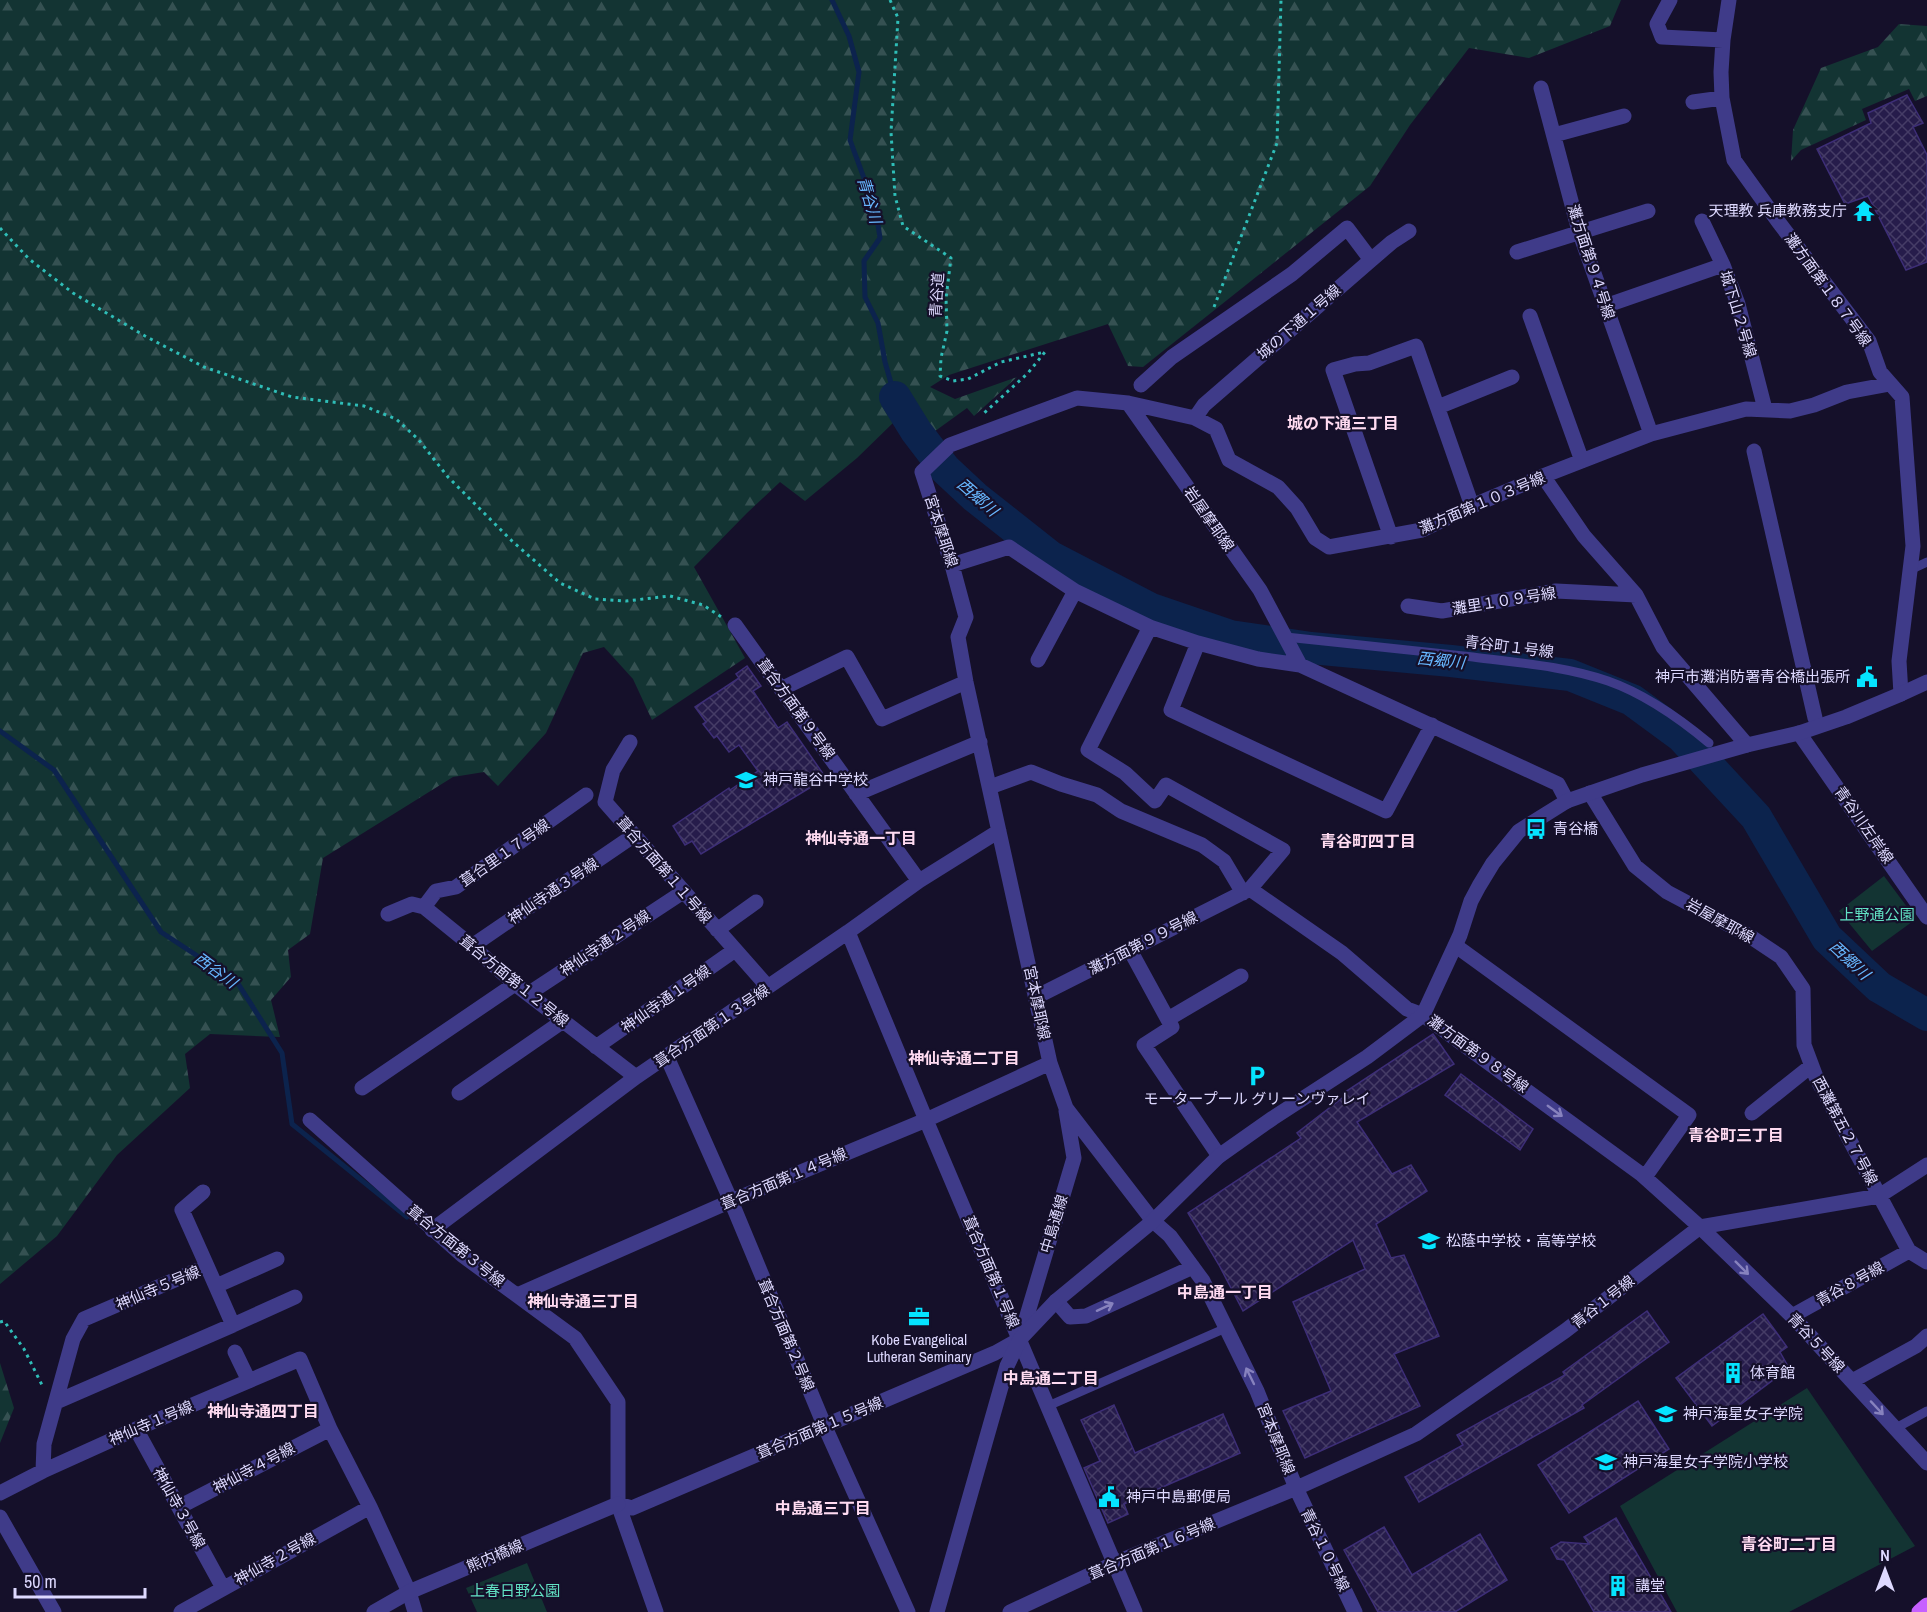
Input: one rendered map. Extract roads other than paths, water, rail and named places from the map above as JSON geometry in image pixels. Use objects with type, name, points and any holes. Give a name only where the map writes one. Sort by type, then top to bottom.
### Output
[{"type":"main road","points":[[1919,1612],[1927,1605]]},
{"type":"street","points":[[1670,0],[1658,24],[1662,37],[1723,40]]},
{"type":"street","name":"灘方面第１８７号線","points":[[1729,0],[1721,72],[1722,98],[1734,160],[1869,341],[1880,372],[1902,397],[1913,546],[1899,661],[1901,694]]},
{"type":"street","name":"灘方面第９４号線","points":[[1541,88],[1579,231],[1650,434]]},
{"type":"street","points":[[1693,102],[1722,98]]},
{"type":"street","points":[[1554,135],[1624,116]]},
{"type":"street","points":[[1517,252],[1648,210]]},
{"type":"street","name":"城下山２号線","points":[[1702,221],[1738,304],[1765,409]]},
{"type":"street","points":[[1141,385],[1172,357],[1292,274],[1347,228],[1371,260]]},
{"type":"street","name":"城の下通１号線","points":[[1195,418],[1204,405],[1392,242],[1409,231]]},
{"type":"street","points":[[1605,306],[1723,265]]},
{"type":"street","points":[[1530,316],[1582,461]]},
{"type":"street","points":[[1391,537],[1333,370],[1355,364],[1370,363],[1416,346],[1472,506]]},
{"type":"street","points":[[1438,407],[1512,377]]},
{"type":"street","name":"灘方面第１０３号線","points":[[928,465],[950,445],[1077,398],[1128,403],[1195,418],[1216,429],[1229,460],[1278,487],[1297,508],[1315,537],[1329,547],[1422,530],[1543,476],[1650,434],[1746,409],[1790,411],[1814,405],[1847,392],[1890,384]]},
{"type":"street","name":"岩屋摩耶線","points":[[1128,403],[1260,590],[1299,662]]},
{"type":"street","points":[[1754,451],[1815,718]]},
{"type":"street","name":"宮本摩耶線","points":[[928,465],[922,472],[966,617],[958,637],[966,682],[1050,1064],[1066,1108],[1153,1221],[1170,1236],[1203,1281],[1257,1391],[1296,1488]]},
{"type":"street","points":[[1543,476],[1584,536],[1636,595],[1664,647],[1747,746]]},
{"type":"street","points":[[952,565],[1010,547],[1076,591],[1150,627],[1258,659],[1299,662],[1558,784],[1567,801]]},
{"type":"street","points":[[1038,660],[1076,591]]},
{"type":"street","name":"灘里１０９号線","points":[[1408,606],[1442,611],[1556,591],[1636,595]]},
{"type":"street","name":"葺合方面第９号線","points":[[735,625],[919,881]]},
{"type":"street","points":[[1150,627],[1088,750],[1125,773],[1155,801],[1166,785],[1283,850],[1246,891]]},
{"type":"street","points":[[1198,643],[1171,710],[1386,811],[1432,724]]},
{"type":"street","points":[[781,688],[847,657],[882,719],[966,682]]},
{"type":"street","points":[[937,1612],[1007,1366],[1020,1339],[1056,1301],[1153,1221],[1219,1156],[1367,1057],[1423,1015],[1456,946],[1471,901],[1493,863],[1519,831],[1567,801],[1642,775],[1683,764],[1714,748],[1747,746],[1799,733],[1927,682]]},
{"type":"street","name":"青谷川左岸線","points":[[1799,733],[1927,917]]},
{"type":"street","name":"葺合方面第１１号線","points":[[630,742],[613,770],[605,802],[768,987]]},
{"type":"street","points":[[856,794],[980,742]]},
{"type":"street","name":"灘方面第９８号線","points":[[990,787],[1031,772],[1097,795],[1121,811],[1202,845],[1224,861],[1246,891],[1342,953],[1407,1010],[1423,1015],[1645,1177],[1700,1227]]},
{"type":"street","name":"岩屋摩耶線","points":[[1590,793],[1635,866],[1667,892],[1748,935],[1781,957],[1803,989],[1803,1045],[1811,1066]]},
{"type":"street","name":"葺合里１７号線","points":[[424,907],[436,891],[456,887],[586,795]]},
{"type":"street","name":"葺合方面第１３号線","points":[[432,1230],[636,1077],[919,881],[999,831]]},
{"type":"street","name":"神仙寺通３号線","points":[[472,946],[633,836]]},
{"type":"street","points":[[1912,893],[1927,887]]},
{"type":"street","name":"灘方面第９９号線","points":[[1036,997],[1246,891]]},
{"type":"street","name":"神仙寺通２号線","points":[[528,994],[683,892]]},
{"type":"street","points":[[717,930],[756,902]]},
{"type":"street","points":[[388,915],[412,904],[424,907]]},
{"type":"street","name":"葺合方面第１２号線","points":[[424,907],[515,984],[636,1077]]},
{"type":"street","name":"葺合方面第１号線","points":[[848,932],[1135,1612]]},
{"type":"street","points":[[1456,946],[1689,1115],[1645,1177]]},
{"type":"street","name":"神仙寺通１号線","points":[[596,1047],[735,950]]},
{"type":"street","points":[[1130,950],[1172,1027],[1144,1046],[1219,1156]]},
{"type":"street","points":[[1168,1019],[1241,976]]},
{"type":"street","points":[[363,1088],[515,984]]},
{"type":"street","points":[[459,1093],[563,1021]]},
{"type":"street","name":"葺合方面第２号線","points":[[667,1057],[825,1426],[908,1612]]},
{"type":"street","name":"葺合方面第１４号線","points":[[517,1295],[926,1120],[1050,1064]]},
{"type":"street","points":[[1752,1113],[1811,1066]]},
{"type":"street","name":"西灘第五２７号線","points":[[1811,1066],[1842,1129],[1909,1251]]},
{"type":"street","name":"中島通線","points":[[1020,1339],[1074,1158],[1066,1108]]},
{"type":"street","name":"葺合方面第３号線","points":[[310,1120],[462,1255],[575,1338],[618,1402],[618,1504],[656,1612]]},
{"type":"street","name":"青谷１号線","points":[[1296,1488],[1416,1434],[1565,1331],[1700,1227],[1879,1196],[1927,1165]]},
{"type":"street","points":[[202,1192],[182,1210],[207,1266]]},
{"type":"street","name":"青谷５号線","points":[[1700,1227],[1792,1316],[1927,1463]]},
{"type":"street","points":[[1909,1251],[1927,1262]]},
{"type":"street","name":"青谷８号線","points":[[1792,1316],[1909,1251]]},
{"type":"street","points":[[216,1286],[277,1259]]},
{"type":"street","name":"神仙寺５号線","points":[[43,1471],[44,1444],[73,1339],[84,1319],[207,1266],[233,1324]]},
{"type":"street","points":[[1056,1301],[1070,1317],[1086,1316],[1193,1267]]},
{"type":"street","points":[[56,1402],[295,1297]]},
{"type":"street","name":"葺合方面第１５号線","points":[[618,1504],[632,1508],[995,1353],[1020,1339]]},
{"type":"street","points":[[1852,1381],[1925,1341]]},
{"type":"street","points":[[235,1352],[249,1381]]},
{"type":"street","name":"神仙寺１号線","points":[[0,1493],[136,1429],[300,1359],[330,1429],[370,1507],[409,1592],[415,1612]]},
{"type":"street","name":"神仙寺３号線","points":[[136,1429],[223,1588]]},
{"type":"street","name":"神仙寺４号線","points":[[179,1507],[330,1429]]},
{"type":"street","name":"葺合方面第１６号線","points":[[1010,1612],[1114,1563],[1296,1488]]},
{"type":"street","name":"青谷１０号線","points":[[1296,1488],[1355,1612]]},
{"type":"street","name":"熊内橋線","points":[[374,1612],[409,1592],[618,1504]]},
{"type":"street","name":"神仙寺２号線","points":[[181,1612],[370,1507]]},
{"type":"street","points":[[0,1517],[54,1612]]},
{"type":"lane","points":[[1910,570],[1927,562]]},
{"type":"lane","name":"青谷町１号線","points":[[1287,637],[1535,664],[1583,673],[1639,695],[1678,718],[1714,748]]},
{"type":"lane","points":[[1048,1406],[1226,1328]]},
{"type":"lane","points":[[1896,1428],[1927,1411]]},
{"type":"waterway","name":"青谷川","points":[[832,0],[849,36],[859,72],[850,140],[876,211],[880,238],[864,261],[865,297],[878,323],[885,362],[895,397]]},
{"type":"waterway","name":"西郷川","points":[[895,397],[916,431],[945,469],[975,497],[1051,557],[1151,609],[1230,636],[1311,648],[1570,675],[1632,700],[1681,736],[1756,817],[1827,938],[1879,987],[1927,1015]]},
{"type":"waterway","name":"西谷川","points":[[0,731],[54,770],[161,932],[237,982],[282,1053],[292,1124],[407,1217]]},
{"type":"place","name":"天理教 兵庫教務支庁","points":[[1864,211]]},
{"type":"place","name":"神戸市灘消防署青谷橋出張所","points":[[1867,677]]},
{"type":"place","name":"神戸龍谷中学校","points":[[746,780]]},
{"type":"place","name":"青谷橋","points":[[1536,829]]},
{"type":"place","name":"モータープール グリーンヴァレイ","points":[[1257,1076]]},
{"type":"place","name":"松蔭中学校・高等学校","points":[[1429,1241]]},
{"type":"place","name":"Kobe Evangelical Lutheran Seminary","points":[[919,1317]]},
{"type":"place","name":"体育館","points":[[1733,1373]]},
{"type":"place","name":"神戸海星女子学院","points":[[1666,1414]]},
{"type":"place","name":"神戸海星女子学院小学校","points":[[1606,1462]]},
{"type":"place","name":"神戸中島郵便局","points":[[1109,1497]]},
{"type":"place","name":"講堂","points":[[1618,1586]]},
{"type":"district","name":"城の下通三丁目","points":[[1343,423]]},
{"type":"district","name":"神仙寺通一丁目","points":[[861,838]]},
{"type":"district","name":"青谷町四丁目","points":[[1368,841]]},
{"type":"district","name":"神仙寺通二丁目","points":[[964,1058]]},
{"type":"district","name":"青谷町三丁目","points":[[1736,1135]]},
{"type":"district","name":"中島通一丁目","points":[[1225,1292]]},
{"type":"district","name":"神仙寺通三丁目","points":[[583,1301]]},
{"type":"district","name":"中島通二丁目","points":[[1051,1378]]},
{"type":"district","name":"神仙寺通四丁目","points":[[263,1411]]},
{"type":"district","name":"中島通三丁目","points":[[823,1508]]},
{"type":"district","name":"青谷町二丁目","points":[[1789,1544]]},
{"type":"park label","name":"上野通公園","points":[[1877,915]]},
{"type":"park label","name":"上春日野公園","points":[[515,1591]]}]
